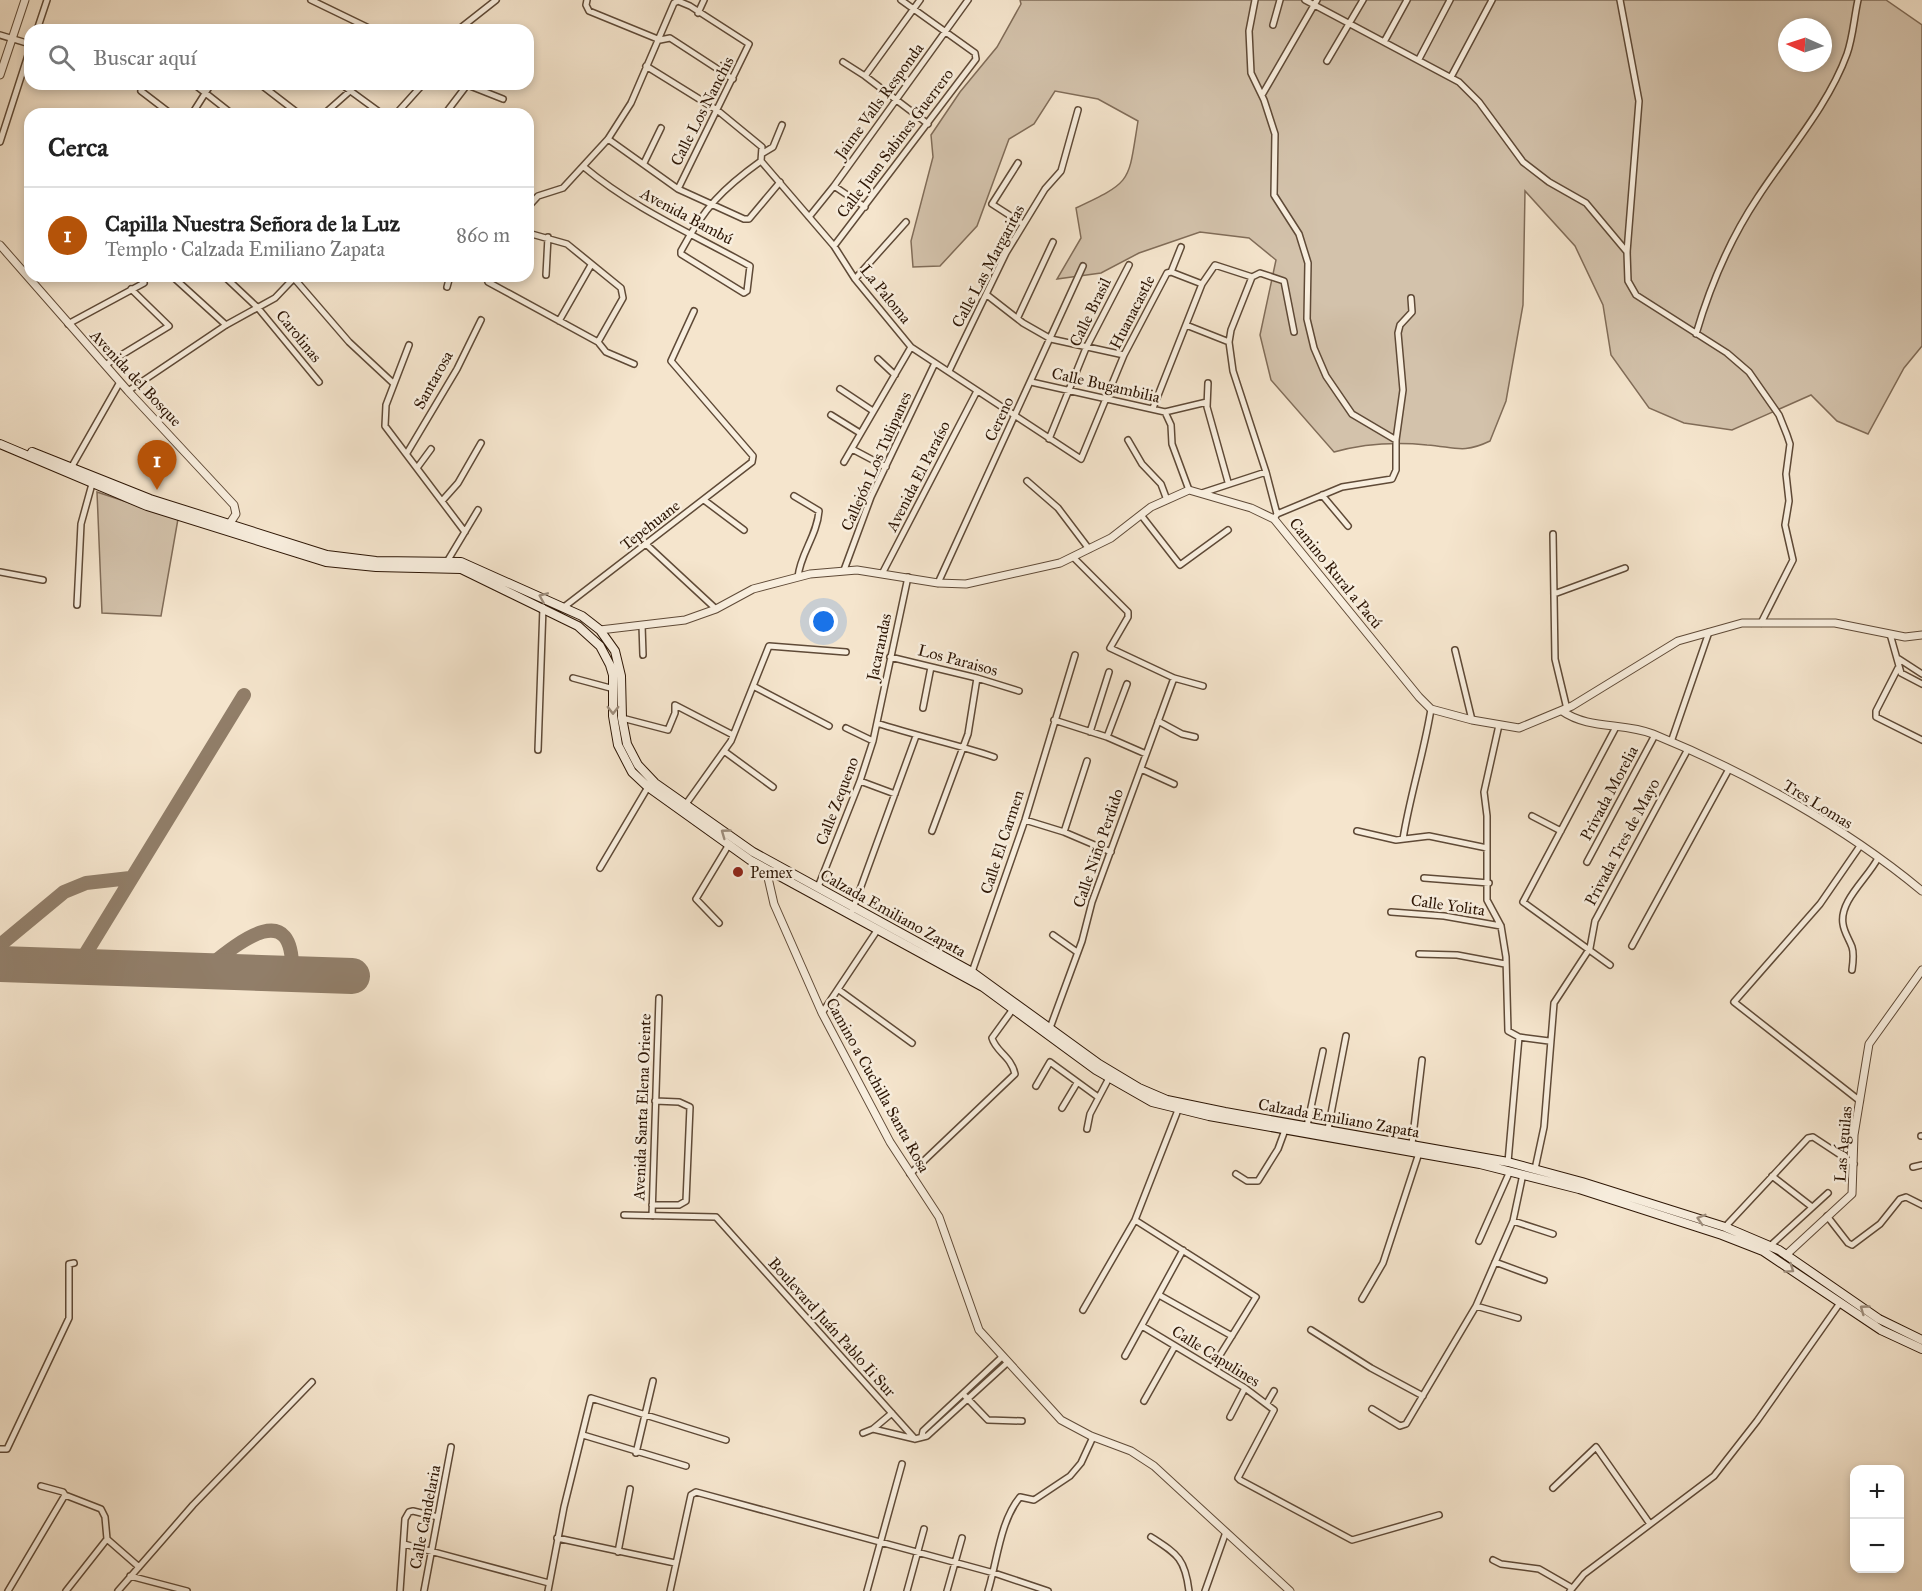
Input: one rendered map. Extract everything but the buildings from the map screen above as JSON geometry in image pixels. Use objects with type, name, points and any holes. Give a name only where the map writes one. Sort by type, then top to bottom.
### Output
[{"type":"main road","name":"Calzada Emiliano Zapata","points":[[1,444],[150,499],[327,555],[376,561],[448,560],[461,562],[582,616],[600,630],[615,651],[621,676],[622,718],[627,744],[638,765],[655,783],[753,852],[818,887],[878,929],[969,978],[1109,1078],[1152,1102],[1178,1110],[1285,1130],[1419,1153],[1535,1169],[1581,1186]]},
{"type":"main road","name":"Calzada Emiliano Zapata","points":[[16,448],[147,506],[326,562],[376,567],[461,569],[578,626],[600,646],[610,665],[614,689],[613,716],[618,745],[632,772],[648,787],[728,846],[766,869],[972,972],[1109,1070],[1154,1095],[1225,1112],[1412,1144],[1509,1166],[1523,1174],[1581,1186]]},
{"type":"main road","points":[[600,646],[605,645],[609,640]]},
{"type":"main road","points":[[1581,1186],[1725,1227],[1770,1246],[1879,1319],[1922,1340]]},
{"type":"main road","points":[[1605,1193],[1749,1244],[1774,1257],[1881,1330],[1922,1349]]},
{"type":"main road","points":[[1821,1291],[1827,1283]]},
{"type":"street","points":[[0,75],[25,0]]},
{"type":"street","points":[[39,24],[47,0]]},
{"type":"street","points":[[311,0],[361,24]]},
{"type":"street","points":[[466,24],[496,0]]},
{"type":"street","points":[[587,0],[586,6],[590,11],[660,40],[670,38],[733,79]]},
{"type":"street","points":[[534,200],[538,196],[563,188],[608,139],[628,109],[676,2],[690,6],[698,13],[704,0]]},
{"type":"street","points":[[901,0],[945,31]]},
{"type":"street","points":[[866,76],[920,0]]},
{"type":"street","name":"Jaime Valls Responda","points":[[809,217],[834,186],[968,0]]},
{"type":"street","points":[[1255,0],[1250,24],[1249,51],[1252,79],[1262,95],[1275,140],[1275,195],[1301,239],[1308,263],[1307,319],[1310,338],[1326,376],[1352,414],[1396,440]]},
{"type":"street","points":[[1273,25],[1280,0]]},
{"type":"street","points":[[1305,0],[1316,2],[1350,24],[1451,77],[1479,102],[1523,162],[1549,183],[1586,202],[1627,252]]},
{"type":"street","points":[[1326,61],[1363,0]]},
{"type":"street","points":[[1384,42],[1407,0]]},
{"type":"street","points":[[1419,59],[1450,0]]},
{"type":"street","points":[[1451,77],[1492,0]]},
{"type":"street","points":[[1620,0],[1640,112],[1627,252],[1628,281],[1636,296],[1727,353],[1749,372],[1779,415],[1790,444],[1786,474],[1789,501],[1785,525],[1793,560],[1761,623]]},
{"type":"street","points":[[1696,334],[1712,286],[1756,200],[1828,94],[1842,65],[1851,37],[1858,0]]},
{"type":"street","points":[[1262,95],[1316,2]]},
{"type":"street","name":"Calle Los Nanchis","points":[[678,189],[749,44],[698,13]]},
{"type":"street","name":"Calle Juan Sabines Guerrero","points":[[834,246],[928,124],[976,56],[945,31]]},
{"type":"street","points":[[0,35],[24,42]]},
{"type":"street","points":[[843,62],[866,76],[928,124]]},
{"type":"street","points":[[646,66],[717,110],[762,147],[761,161],[732,182],[708,205],[691,233]]},
{"type":"street","points":[[0,142],[24,68]]},
{"type":"street","points":[[202,90],[225,108]]},
{"type":"street","points":[[268,90],[291,108]]},
{"type":"street","points":[[401,108],[418,90]]},
{"type":"street","points":[[449,108],[462,90]]},
{"type":"street","points":[[479,90],[503,99]]},
{"type":"street","points":[[141,91],[163,108]]},
{"type":"street","points":[[331,108],[350,91],[374,108]]},
{"type":"street","points":[[196,108],[205,92]]},
{"type":"street","name":"Calle Las Margaritas","points":[[949,370],[1023,224],[1061,171],[1078,110]]},
{"type":"street","points":[[763,153],[773,147],[782,125]]},
{"type":"street","points":[[644,163],[661,128]]},
{"type":"street","points":[[608,139],[678,189],[708,205],[747,219],[780,182]]},
{"type":"street","name":"La Paloma","points":[[761,161],[834,246],[855,279],[911,347],[1081,459]]},
{"type":"street","points":[[1018,163],[992,204],[1023,224]]},
{"type":"street","name":"Avenida Bambú","points":[[584,167],[654,216],[691,233],[750,266],[747,291],[744,293],[681,254],[691,233]]},
{"type":"street","points":[[834,186],[865,207]]},
{"type":"street","points":[[855,279],[906,222]]},
{"type":"street","points":[[534,234],[567,244],[621,288],[623,298],[598,342]]},
{"type":"street","points":[[546,275],[548,237]]},
{"type":"street","points":[[1018,317],[1053,242]]},
{"type":"street","points":[[1171,272],[1181,247]]},
{"type":"street","name":"Avenida del Bosque","points":[[1,249],[24,275]]},
{"type":"street","points":[[559,321],[591,265]]},
{"type":"street","name":"Calle Brasil","points":[[1049,439],[1086,348],[1129,265]]},
{"type":"street","points":[[1153,408],[1202,284],[1215,265],[1252,277]]},
{"type":"street","name":"Cereno","points":[[938,583],[1083,266]]},
{"type":"street","name":"Huanacastle","points":[[1081,459],[1108,400],[1124,355],[1167,273],[1171,272],[1202,284]]},
{"type":"street","points":[[1294,332],[1286,283],[1260,273],[1252,277],[1230,330],[1229,342],[1233,371],[1266,472],[1276,516],[1347,486],[1391,480],[1396,470],[1396,440],[1402,390],[1398,333],[1400,325],[1412,312],[1411,298]]},
{"type":"street","name":"Avenida del Bosque","points":[[30,282],[234,505],[236,514],[230,524]]},
{"type":"street","points":[[68,324],[143,282]]},
{"type":"street","points":[[179,282],[226,325]]},
{"type":"street","name":"Carolinas","points":[[230,282],[258,308],[319,382]]},
{"type":"street","points":[[128,391],[226,325],[275,298],[289,282]]},
{"type":"street","points":[[298,282],[349,342],[393,383]]},
{"type":"street","points":[[447,287],[448,282]]},
{"type":"street","points":[[488,282],[598,342],[606,352],[634,364]]},
{"type":"street","points":[[105,365],[169,326],[131,289]]},
{"type":"street","points":[[987,295],[1051,339],[1124,355]]},
{"type":"street","name":"Tepehuane","points":[[564,607],[752,462],[753,456],[671,361],[694,311]]},
{"type":"street","name":"Santarosa","points":[[407,453],[457,369],[481,320]]},
{"type":"street","points":[[1186,325],[1229,342]]},
{"type":"street","points":[[409,345],[386,405],[385,426],[465,532]]},
{"type":"street","points":[[844,462],[911,347]]},
{"type":"street","points":[[878,359],[895,375]]},
{"type":"street","name":"Callejón Los Tulipanes","points":[[844,570],[886,467],[935,363]]},
{"type":"street","points":[[71,468],[120,382]]},
{"type":"street","name":"Calle Bugambilia","points":[[1031,382],[1165,412],[1171,425],[1172,444],[1189,490]]},
{"type":"street","points":[[1208,383],[1207,402],[1228,482]]},
{"type":"street","points":[[840,389],[873,411]]},
{"type":"street","name":"Avenida El Paraíso","points":[[883,572],[977,392]]},
{"type":"street","points":[[1165,412],[1207,402]]},
{"type":"street","points":[[831,415],[860,433]]},
{"type":"street","points":[[1128,440],[1142,464],[1161,484],[1167,500]]},
{"type":"street","points":[[442,501],[458,483],[481,443]]},
{"type":"street","points":[[417,468],[431,449]]},
{"type":"street","points":[[852,449],[886,467]]},
{"type":"street","points":[[1202,493],[1228,482],[1266,472]]},
{"type":"street","points":[[1027,481],[1058,508],[1089,549]]},
{"type":"street","points":[[77,605],[81,524],[92,483]]},
{"type":"street","points":[[600,630],[685,620],[716,609],[753,589],[798,577],[844,570],[883,572],[938,583],[966,584],[1060,563],[1111,538],[1141,515],[1189,490]]},
{"type":"street","name":"Camino Rural a Pacú","points":[[1189,490],[1276,516],[1431,709]]},
{"type":"street","points":[[1322,495],[1348,526]]},
{"type":"street","points":[[794,496],[819,511],[810,545],[800,562],[798,577]]},
{"type":"street","points":[[704,500],[744,530]]},
{"type":"street","points":[[448,560],[478,510]]},
{"type":"street","points":[[1141,515],[1180,565],[1228,530]]},
{"type":"street","points":[[224,530],[230,524]]},
{"type":"street","points":[[1553,534],[1555,659],[1564,710]]},
{"type":"street","points":[[647,545],[716,609]]},
{"type":"street","points":[[1073,557],[1128,612],[1128,618],[1110,648],[1174,678],[1203,686]]},
{"type":"street","points":[[1554,594],[1625,568]]},
{"type":"street","points":[[0,572],[43,580]]},
{"type":"street","name":"Jacarandas","points":[[878,723],[908,577]]},
{"type":"street","points":[[538,750],[543,607]]},
{"type":"street","points":[[1403,839],[1410,800],[1423,755],[1431,709],[1472,720],[1520,728],[1564,710],[1678,641],[1742,623],[1835,623],[1905,637],[1922,635]]},
{"type":"street","points":[[642,625],[643,655]]},
{"type":"street","points":[[1671,742],[1709,632]]},
{"type":"street","points":[[1890,634],[1899,659],[1898,668],[1876,711],[1876,717],[1922,740]]},
{"type":"street","points":[[686,804],[733,735],[768,646],[846,652]]},
{"type":"street","points":[[1455,650],[1472,720]]},
{"type":"street","name":"Calle El Carmen","points":[[972,972],[1025,820],[1075,655]]},
{"type":"street","name":"Los Paraisos","points":[[890,657],[977,678],[1019,691]]},
{"type":"street","points":[[1899,659],[1922,674]]},
{"type":"street","points":[[923,708],[931,667]]},
{"type":"street","points":[[1898,668],[1901,673],[1922,684]]},
{"type":"street","points":[[1090,732],[1109,672]]},
{"type":"street","points":[[573,678],[614,689]]},
{"type":"street","points":[[932,831],[963,747],[977,678]]},
{"type":"street","name":"Calle Niño Perdido","points":[[1050,1028],[1174,678]]},
{"type":"street","points":[[1107,737],[1127,684]]},
{"type":"street","points":[[753,686],[829,726]]},
{"type":"street","points":[[622,718],[668,730],[675,705],[733,735]]},
{"type":"street","name":"Tres Lomas","points":[[1564,710],[1571,718],[1606,728],[1639,729],[1729,769],[1762,786],[1860,846],[1922,891]]},
{"type":"street","points":[[1054,720],[1107,737],[1146,754]]},
{"type":"street","points":[[1158,721],[1182,734],[1194,737]]},
{"type":"street","points":[[878,723],[994,757]]},
{"type":"street","name":"Calle Zequeno","points":[[818,887],[860,781],[878,723]]},
{"type":"street","points":[[1499,725],[1484,792],[1487,900],[1501,926],[1508,1031],[1519,1036],[1549,1041]]},
{"type":"street","points":[[846,728],[873,741]]},
{"type":"street","points":[[1610,965],[1523,902],[1616,728]]},
{"type":"street","name":"Privada Morelia","points":[[1587,862],[1655,735]]},
{"type":"street","points":[[853,911],[916,736]]},
{"type":"street","name":"Privada Tres de Mayo","points":[[1589,950],[1593,941],[1595,921],[1690,750]]},
{"type":"street","points":[[724,751],[773,787]]},
{"type":"street","points":[[1064,832],[1087,761]]},
{"type":"street","points":[[1141,769],[1174,784]]},
{"type":"street","points":[[1632,946],[1729,769]]},
{"type":"street","points":[[860,781],[895,794]]},
{"type":"street","points":[[600,868],[648,787]]},
{"type":"street","points":[[1532,816],[1561,831]]},
{"type":"street","points":[[1025,820],[1064,832],[1111,852]]},
{"type":"street","points":[[1357,831],[1396,840],[1429,837],[1487,848]]},
{"type":"street","points":[[719,923],[696,899],[728,846]]},
{"type":"street","points":[[1860,846],[1820,904],[1734,1002],[1860,1101]]},
{"type":"street","points":[[1852,970],[1853,949],[1843,924],[1843,917],[1849,899],[1868,878],[1878,858]]},
{"type":"street","name":"Camino a Cuchilla Santa Rosa","points":[[766,869],[774,904],[822,1013],[910,1174],[939,1217],[979,1330],[1061,1420],[1094,1437],[1131,1451],[1154,1466],[1290,1591]]},
{"type":"street","points":[[1424,878],[1488,883]]},
{"type":"street","name":"Calle Yolita","points":[[1391,912],[1444,916],[1501,926]]},
{"type":"street","points":[[822,1013],[878,929]]},
{"type":"street","points":[[1053,935],[1077,952]]},
{"type":"street","points":[[1535,1169],[1544,1127],[1549,1041],[1557,995],[1589,950]]},
{"type":"street","points":[[1419,954],[1457,955],[1505,964]]},
{"type":"street","name":"Las Águilas","points":[[1786,1255],[1852,1194],[1854,1135],[1869,1044],[1921,974]]},
{"type":"street","points":[[839,990],[912,1043]]},
{"type":"street","name":"Avenida Santa Elena Oriente","points":[[651,1216],[659,998]]},
{"type":"street","points":[[910,1174],[1015,1074],[1012,1061],[993,1043],[992,1038],[1013,1009]]},
{"type":"street","points":[[1328,1129],[1346,1036]]},
{"type":"street","points":[[1479,1241],[1509,1166],[1519,1036]]},
{"type":"street","points":[[1307,1126],[1323,1051]]},
{"type":"street","points":[[1412,1144],[1422,1060]]},
{"type":"street","points":[[1036,1086],[1050,1062],[1098,1097]]},
{"type":"street","points":[[1087,1129],[1098,1097],[1109,1078]]},
{"type":"street","points":[[1062,1108],[1077,1083]]},
{"type":"street","points":[[652,1205],[680,1205],[686,1202],[690,1125],[688,1104],[655,1101]]},
{"type":"street","points":[[1083,1310],[1135,1220],[1178,1110]]},
{"type":"street","points":[[1236,1174],[1247,1182],[1258,1181],[1278,1149],[1285,1130]]},
{"type":"street","points":[[1725,1227],[1808,1138],[1813,1137],[1854,1164]]},
{"type":"street","points":[[1362,1299],[1383,1263],[1419,1153]]},
{"type":"street","points":[[1913,1167],[1922,1165]]},
{"type":"street","points":[[1372,1409],[1403,1426],[1423,1396],[1476,1306],[1496,1262],[1513,1221],[1523,1174]]},
{"type":"street","points":[[1772,1176],[1812,1207]]},
{"type":"street","points":[[1770,1246],[1828,1193]]},
{"type":"street","points":[[1827,1216],[1852,1245],[1880,1224],[1900,1199],[1906,1197],[1922,1205]]},
{"type":"street","name":"Boulevard Juán Pablo Ii Sur","points":[[624,1215],[716,1217],[915,1439]]},
{"type":"street","points":[[1135,1220],[1256,1297],[1212,1368]]},
{"type":"street","points":[[1513,1221],[1552,1234]]},
{"type":"street","points":[[1125,1356],[1183,1250]]},
{"type":"street","points":[[1496,1262],[1544,1280]]},
{"type":"street","points":[[0,1449],[7,1449],[69,1318],[69,1264],[74,1263]]},
{"type":"street","points":[[1159,1294],[1232,1336]]},
{"type":"street","points":[[1493,1560],[1501,1564],[1539,1569],[1571,1590],[1584,1574],[1714,1476],[1840,1303]]},
{"type":"street","points":[[1476,1306],[1518,1318]]},
{"type":"street","name":"Calle Capulines","points":[[1142,1326],[1245,1388],[1274,1410],[1238,1478],[1352,1540],[1438,1515]]},
{"type":"street","points":[[1311,1330],[1371,1368],[1423,1396]]},
{"type":"street","points":[[1144,1401],[1175,1346]]},
{"type":"street","points":[[922,1436],[923,1431],[963,1392],[1005,1360]]},
{"type":"street","points":[[873,1429],[915,1439],[927,1436],[1005,1360]]},
{"type":"street","points":[[636,1453],[652,1381]]},
{"type":"street","points":[[118,1591],[193,1505],[312,1382]]},
{"type":"street","points":[[1230,1417],[1245,1388]]},
{"type":"street","points":[[1267,1403],[1274,1391]]},
{"type":"street","points":[[963,1392],[988,1420],[1022,1421]]},
{"type":"street","points":[[548,1591],[557,1538],[591,1398],[726,1440]]},
{"type":"street","points":[[862,1433],[873,1429],[892,1413]]},
{"type":"street","points":[[583,1435],[636,1453],[686,1466]]},
{"type":"street","points":[[988,1591],[1005,1531],[1020,1497],[1034,1500],[1070,1476],[1081,1463],[1094,1437]]},
{"type":"street","name":"Calle Candelaria","points":[[424,1591],[452,1447]]},
{"type":"street","points":[[1553,1488],[1596,1448],[1650,1524]]},
{"type":"street","points":[[867,1591],[902,1464]]},
{"type":"street","points":[[41,1486],[63,1492],[65,1495],[101,1509],[105,1518],[107,1539],[139,1567]]},
{"type":"street","points":[[618,1552],[630,1490]]},
{"type":"street","points":[[670,1591],[691,1495],[696,1492],[954,1564],[994,1573],[1048,1591]]},
{"type":"street","points":[[8,1591],[65,1495]]},
{"type":"street","points":[[400,1591],[405,1519],[409,1512],[413,1511],[438,1517]]},
{"type":"street","points":[[907,1591],[924,1529]]},
{"type":"street","points":[[1205,1591],[1226,1532]]},
{"type":"street","points":[[1151,1537],[1176,1553],[1183,1562],[1189,1591]]},
{"type":"street","points":[[557,1538],[675,1563]]},
{"type":"street","points":[[947,1591],[962,1538]]},
{"type":"street","points":[[66,1591],[107,1539]]},
{"type":"street","points":[[404,1544],[549,1583]]},
{"type":"street","points":[[130,1576],[187,1591]]},
{"type":"shaded area","points":[[1020,0],[1886,0],[1922,25],[1922,346],[1904,368],[1868,434],[1837,421],[1811,395],[1732,430],[1684,423],[1649,408],[1611,355],[1603,305],[1575,246],[1525,191],[1523,305],[1506,401],[1490,441],[1466,449],[1392,444],[1368,445],[1334,452],[1271,380],[1260,335],[1276,260],[1249,238],[1200,232],[1139,253],[1101,273],[1057,279],[1081,238],[1076,208],[1118,185],[1125,178],[1132,157],[1138,121],[1098,99],[1055,91],[1034,124],[1009,139],[977,226],[940,266],[913,267],[911,241],[933,157],[931,135],[960,92],[997,47],[1021,4]]},
{"type":"shaded area","points":[[97,492],[178,519],[161,616],[102,613]]},
{"type":"taxiway","points":[[78,966],[244,695]]},
{"type":"taxiway","points":[[0,945],[64,892],[86,883],[130,878]]},
{"type":"taxiway","points":[[203,971],[245,940],[260,933],[273,931],[284,936],[290,949],[292,974]]},
{"type":"runway","points":[[0,964],[352,976]]},
{"type":"place","name":"Capilla Nuestra Señora de la Luz","points":[[157,490]]},
{"type":"place","name":"Pemex","points":[[738,872]]}]
